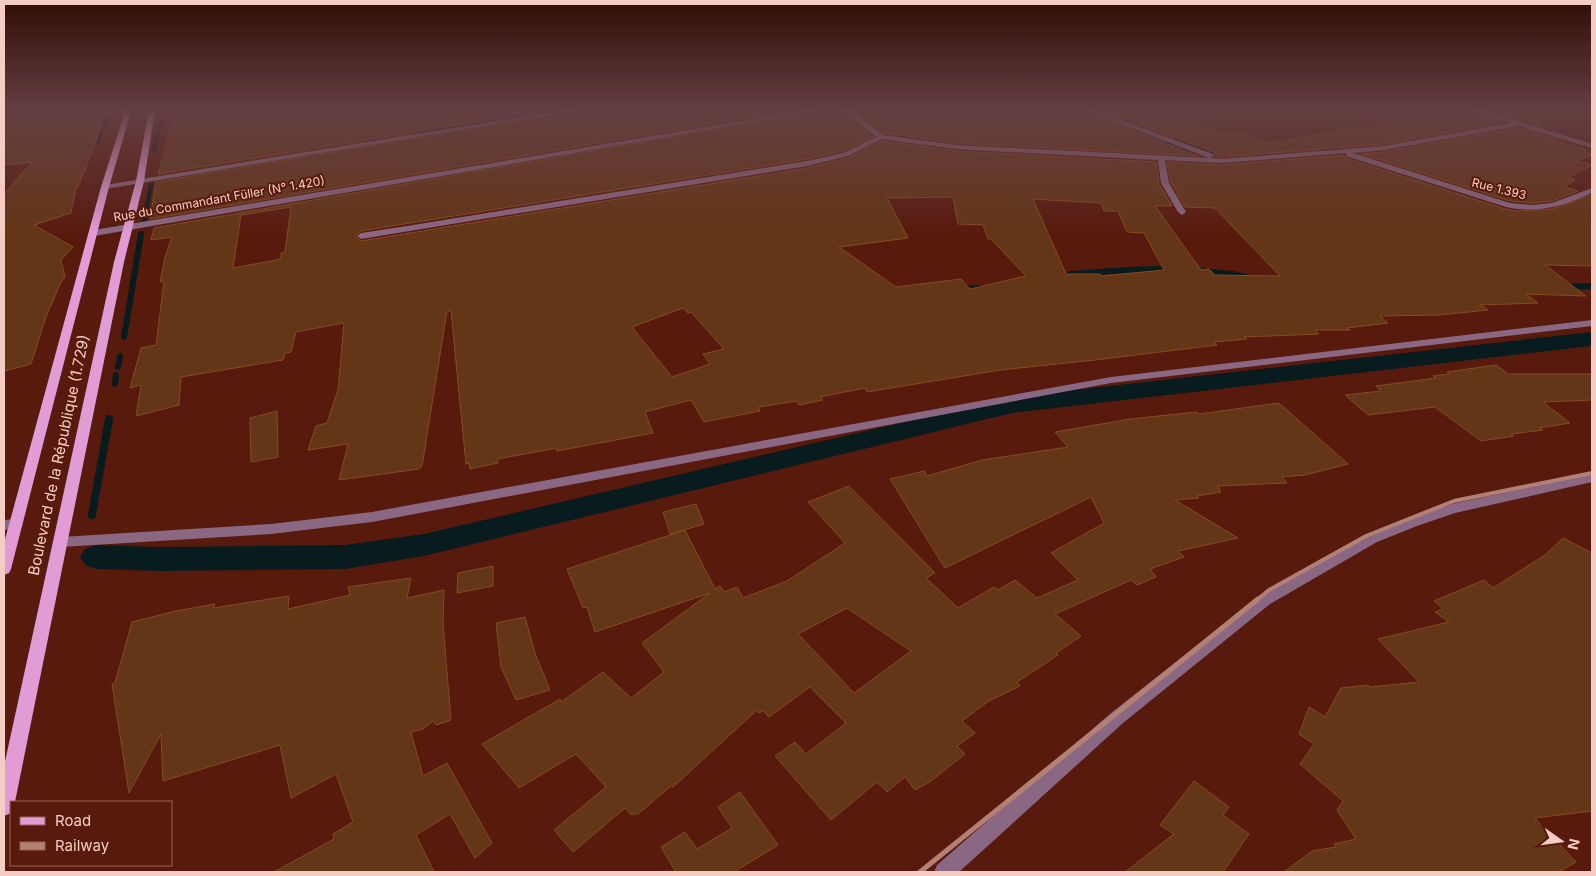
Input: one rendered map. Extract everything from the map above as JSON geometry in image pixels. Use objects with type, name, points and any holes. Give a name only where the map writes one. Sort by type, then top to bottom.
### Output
[{"type":"main road","name":"Boulevard de la République (1.729)","points":[[4,569],[11,529],[116,151]]},
{"type":"main road","name":"Boulevard de la République (1.729)","points":[[4,807],[119,262],[140,181],[145,151]]},
{"type":"street","points":[[105,187],[326,151]]},
{"type":"street","name":"Rue du Commandant Füller (N° 1.420)","points":[[94,233],[579,151]]},
{"type":"street","points":[[361,236],[738,173],[807,164],[841,157],[858,151]]},
{"type":"street","points":[[1028,151],[1221,161],[1354,151]]},
{"type":"street","points":[[1194,151],[1221,161]]},
{"type":"street","name":"Rue 1.393","points":[[1343,152],[1509,205],[1532,209],[1546,208],[1592,190]]},
{"type":"street","points":[[1161,158],[1165,183],[1182,212]]},
{"type":"street","points":[[61,544],[271,529],[372,517],[1111,380],[1592,323]]},
{"type":"street","points":[[944,872],[1117,718],[1265,600],[1372,538],[1412,522],[1452,509],[1592,478]]},
{"type":"building","points":[[4,151],[92,151],[78,187],[76,187],[71,213],[34,225],[73,247],[61,260],[65,277],[46,317],[31,364],[4,371],[4,194],[32,162],[4,165]]},
{"type":"building","points":[[165,151],[299,151],[158,174]]},
{"type":"building","points":[[341,151],[552,151],[150,219],[156,182]]},
{"type":"building","points":[[593,151],[842,151],[807,159],[361,231],[355,236],[361,241],[807,168],[848,158],[862,151],[955,151],[1156,162],[1159,184],[1172,206],[1155,206],[1201,270],[1209,269],[1215,275],[1280,276],[1215,208],[1185,207],[1171,182],[1167,162],[1221,165],[1344,155],[1345,158],[1505,209],[1517,211],[1551,209],[1592,195],[1592,266],[1545,265],[1586,296],[1526,294],[1538,303],[1480,305],[1488,310],[1439,315],[1380,316],[1388,323],[1347,328],[1350,330],[1315,330],[1319,334],[1244,337],[1247,339],[1214,342],[1217,345],[1000,370],[867,392],[865,388],[820,397],[823,400],[799,405],[797,401],[759,407],[760,411],[704,422],[691,400],[645,412],[653,433],[557,451],[557,448],[497,459],[498,463],[470,469],[469,463],[466,464],[451,311],[447,311],[422,466],[419,469],[339,480],[348,444],[308,450],[316,426],[327,423],[338,390],[344,323],[296,332],[291,352],[285,353],[283,360],[181,377],[179,405],[136,416],[141,385],[130,388],[141,348],[156,345],[164,281],[160,282],[165,257],[172,237],[151,240],[154,228]],"holes":[[[953,197],[958,224],[983,225],[988,239],[991,239],[1026,276],[970,289],[961,279],[896,287],[839,247],[908,238],[887,198]],[[1033,199],[1101,203],[1104,211],[1118,211],[1127,232],[1144,233],[1164,270],[1102,276],[1100,274],[1066,274]],[[291,207],[285,252],[281,253],[281,259],[233,268],[241,215]],[[683,308],[688,313],[691,312],[724,349],[703,354],[710,364],[672,377],[632,327]]]},
{"type":"building","points":[[1102,151],[1184,151],[1197,156]]},
{"type":"building","points":[[1211,151],[1298,151],[1221,157],[1216,157],[1214,152]]},
{"type":"building","points":[[1586,151],[1584,152],[1592,154],[1576,161],[1592,165],[1568,178],[1575,180],[1564,187],[1578,191],[1552,201],[1533,203],[1510,201],[1362,154],[1384,152]]},
{"type":"building","points":[[1496,365],[1508,374],[1592,374],[1592,400],[1543,402],[1570,423],[1539,428],[1543,430],[1511,434],[1514,436],[1481,441],[1435,407],[1368,415],[1345,395],[1381,391],[1376,386],[1436,378],[1433,376],[1449,374],[1447,372]]},
{"type":"building","points":[[1279,403],[1348,464],[1305,475],[1282,477],[1287,483],[1218,486],[1221,492],[1197,496],[1199,498],[1175,500],[1238,538],[1178,551],[1184,557],[1150,569],[1156,577],[1137,585],[1131,580],[1055,614],[1081,636],[1056,653],[1058,655],[1017,682],[1020,686],[989,701],[962,721],[975,733],[957,746],[965,754],[931,781],[915,790],[905,777],[887,792],[877,782],[831,820],[775,756],[795,742],[806,754],[846,723],[810,687],[769,717],[763,711],[759,713],[757,710],[673,787],[671,786],[638,814],[630,814],[625,808],[573,852],[554,830],[606,787],[576,754],[519,788],[482,744],[560,699],[561,702],[603,672],[631,698],[664,672],[642,643],[710,593],[595,632],[587,607],[583,608],[567,569],[685,530],[715,589],[720,586],[724,592],[737,587],[743,598],[787,581],[845,543],[808,502],[849,486],[935,573],[926,578],[958,608],[994,587],[998,590],[1015,580],[1037,598],[1078,580],[1051,553],[1104,523],[1091,497],[945,568],[890,479],[924,471],[927,476],[982,460],[1068,447],[1055,432],[1130,419],[1197,412],[1199,414]],"holes":[[[847,608],[911,651],[854,693],[798,634]]]},
{"type":"building","points":[[277,411],[278,457],[251,462],[250,418]]},
{"type":"building","points":[[696,504],[704,524],[670,534],[663,512]]},
{"type":"building","points":[[1563,538],[1592,553],[1592,811],[1535,818],[1576,862],[1558,872],[1284,872],[1312,851],[1336,847],[1334,844],[1356,839],[1337,810],[1343,801],[1300,764],[1314,744],[1299,734],[1309,707],[1325,717],[1341,688],[1419,682],[1378,639],[1449,622],[1435,612],[1443,609],[1434,601],[1484,580],[1493,588],[1545,555]]},
{"type":"building","points":[[493,566],[493,586],[457,593],[458,573]]},
{"type":"building","points":[[411,578],[407,598],[444,590],[443,625],[451,720],[436,725],[433,721],[423,729],[411,732],[423,776],[447,763],[492,843],[475,858],[450,814],[416,835],[434,872],[274,872],[334,839],[333,834],[353,822],[336,774],[291,798],[280,745],[163,781],[161,734],[129,793],[112,684],[115,683],[132,622],[215,604],[213,608],[289,596],[288,609],[350,595],[348,587]]},
{"type":"building","points":[[525,617],[535,653],[550,690],[516,700],[501,667],[496,623]]},
{"type":"building","points":[[1194,781],[1229,807],[1223,815],[1249,834],[1223,872],[1125,872],[1174,834],[1160,825]]},
{"type":"building","points":[[740,792],[778,845],[734,872],[676,872],[661,847],[685,832],[697,849],[732,828],[718,807]]},
{"type":"waterway","points":[[1179,158],[1188,157],[1191,153],[1186,151]]},
{"type":"waterway","points":[[1210,151],[1224,156]]},
{"type":"waterway","points":[[144,222],[151,185]]},
{"type":"waterway","points":[[124,337],[141,234]]},
{"type":"waterway","points":[[1070,274],[1172,269]]},
{"type":"waterway","points":[[1201,271],[1233,274],[1249,278]]},
{"type":"waterway","points":[[1564,287],[1592,286]]},
{"type":"waterway","points":[[960,289],[986,288]]},
{"type":"waterway","points":[[96,557],[160,559],[345,557],[424,545],[1012,405],[1592,339]]},
{"type":"waterway","points":[[118,367],[120,356]]},
{"type":"waterway","points":[[115,384],[116,375]]},
{"type":"waterway","points":[[92,515],[109,419]]},
{"type":"railway","points":[[1257,600],[1269,590],[1366,536],[1454,501],[1592,473]]},
{"type":"railway","points":[[920,872],[1258,599]]}]
